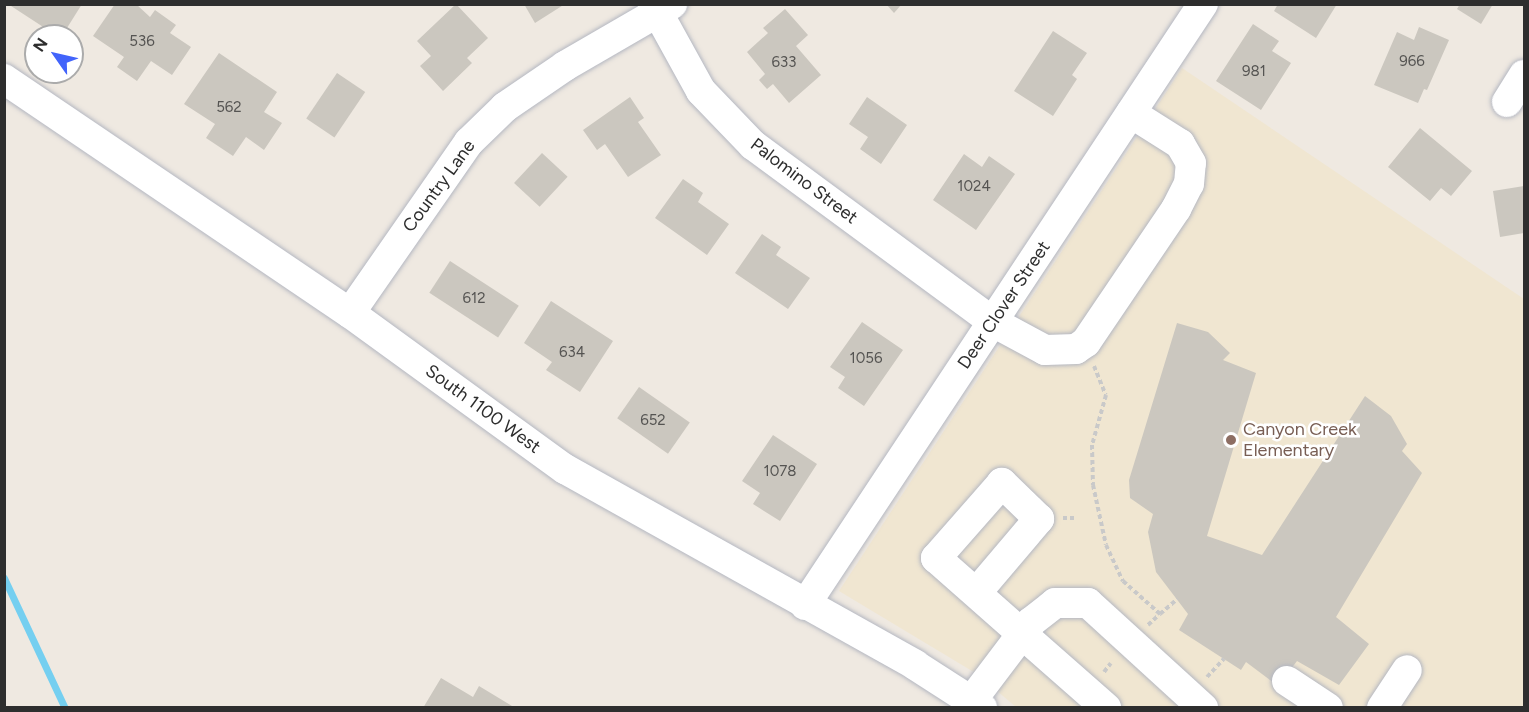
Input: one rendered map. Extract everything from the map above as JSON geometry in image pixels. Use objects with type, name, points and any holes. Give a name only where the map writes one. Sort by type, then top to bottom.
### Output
[{"type":"street","name":"Deer Clover Street","points":[[805,605],[1203,4]]},
{"type":"street","name":"Palomino Street","points":[[661,7],[701,91],[753,145],[993,322],[1031,344],[1053,352],[1076,350],[1086,342],[1106,316],[1176,209],[1189,184],[1192,172],[1191,163],[1180,144],[1131,113]]},
{"type":"street","name":"Country Lane","points":[[350,313],[469,142],[505,107],[661,7]]},
{"type":"street","points":[[1507,102],[1524,75]]},
{"type":"street","name":"South 1100 West","points":[[4,79],[350,313],[566,468],[805,605],[915,665],[973,705]]},
{"type":"street","points":[[977,592],[1106,708]]},
{"type":"street","points":[[973,705],[1022,633],[1031,622],[1055,603],[1088,603],[1201,696]]},
{"type":"street","points":[[1382,708],[1407,670]]},
{"type":"street","points":[[1287,681],[1328,708]]},
{"type":"path","points":[[1091,359],[1106,395],[1092,445],[1093,485],[1106,545],[1123,581],[1160,614],[1177,599]]},
{"type":"path","points":[[1201,696],[1224,659]]},
{"type":"shaded area","name":"Canyon Creek Elementary","points":[[1182,68],[1524,299],[1524,707],[1016,707],[977,674],[839,591]]},
{"type":"building","points":[[8,4],[82,4],[70,24],[39,24]]},
{"type":"building","points":[[115,4],[136,4],[150,17],[155,10],[176,25],[170,33],[191,47],[172,75],[151,61],[137,81],[117,67],[124,57],[93,36]]},
{"type":"building","points":[[456,4],[488,38],[467,58],[472,63],[443,91],[420,66],[431,56],[417,41]]},
{"type":"building","points":[[524,4],[565,4],[535,23]]},
{"type":"building","points":[[886,4],[902,4],[894,13]]},
{"type":"building","points":[[1278,4],[1337,4],[1316,38],[1274,11]]},
{"type":"building","points":[[1460,4],[1493,4],[1481,24],[1457,9]]},
{"type":"building","points":[[785,9],[808,35],[796,46],[821,75],[789,103],[773,84],[767,89],[759,80],[765,74],[747,52],[768,33],[763,28]]},
{"type":"building","points":[[1253,24],[1279,41],[1272,51],[1291,63],[1261,110],[1216,81]]},
{"type":"building","points":[[1419,27],[1449,40],[1427,90],[1424,89],[1418,103],[1374,85],[1397,32],[1414,40]]},
{"type":"building","points":[[1053,31],[1087,53],[1072,75],[1077,79],[1053,116],[1014,91]]},
{"type":"building","points":[[219,53],[277,92],[264,112],[282,123],[264,150],[246,137],[233,156],[206,138],[215,124],[184,104]]},
{"type":"building","points":[[337,73],[365,92],[334,138],[306,119]]},
{"type":"building","points":[[630,97],[644,118],[638,122],[661,155],[628,177],[605,144],[597,150],[583,130]]},
{"type":"building","points":[[867,97],[907,125],[881,164],[860,149],[868,137],[849,124]]},
{"type":"building","points":[[1420,128],[1472,171],[1451,196],[1441,188],[1430,201],[1388,167]]},
{"type":"building","points":[[542,153],[568,177],[540,207],[514,183]]},
{"type":"building","points":[[964,154],[982,167],[989,156],[1015,174],[976,230],[933,200]]},
{"type":"building","points":[[683,179],[703,193],[698,202],[729,224],[707,255],[655,218]]},
{"type":"building","points":[[1524,186],[1524,233],[1500,237],[1493,191]]},
{"type":"building","points":[[762,234],[781,247],[776,255],[810,278],[788,309],[735,273]]},
{"type":"building","points":[[450,261],[519,306],[498,338],[429,293]]},
{"type":"building","points":[[551,301],[613,341],[580,392],[546,370],[552,362],[524,343]]},
{"type":"building","points":[[862,322],[903,350],[864,406],[838,388],[845,377],[830,367]]},
{"type":"building","name":"Canyon Creek Elementary","points":[[1177,323],[1208,332],[1230,353],[1223,360],[1256,373],[1207,536],[1262,555],[1365,396],[1391,416],[1407,444],[1402,451],[1422,473],[1336,617],[1369,644],[1339,685],[1297,661],[1278,686],[1246,662],[1241,670],[1179,630],[1188,614],[1156,572],[1148,532],[1153,514],[1130,498],[1129,480]]},
{"type":"building","points":[[639,387],[690,423],[668,454],[617,418]]},
{"type":"building","points":[[773,435],[817,464],[780,521],[753,504],[760,493],[742,481]]},
{"type":"building","points":[[441,678],[473,697],[479,686],[512,706],[423,708]]},
{"type":"waterway","points":[[4,578],[65,708]]},
{"type":"place","name":"Canyon Creek Elementary","points":[[1231,440]]}]
